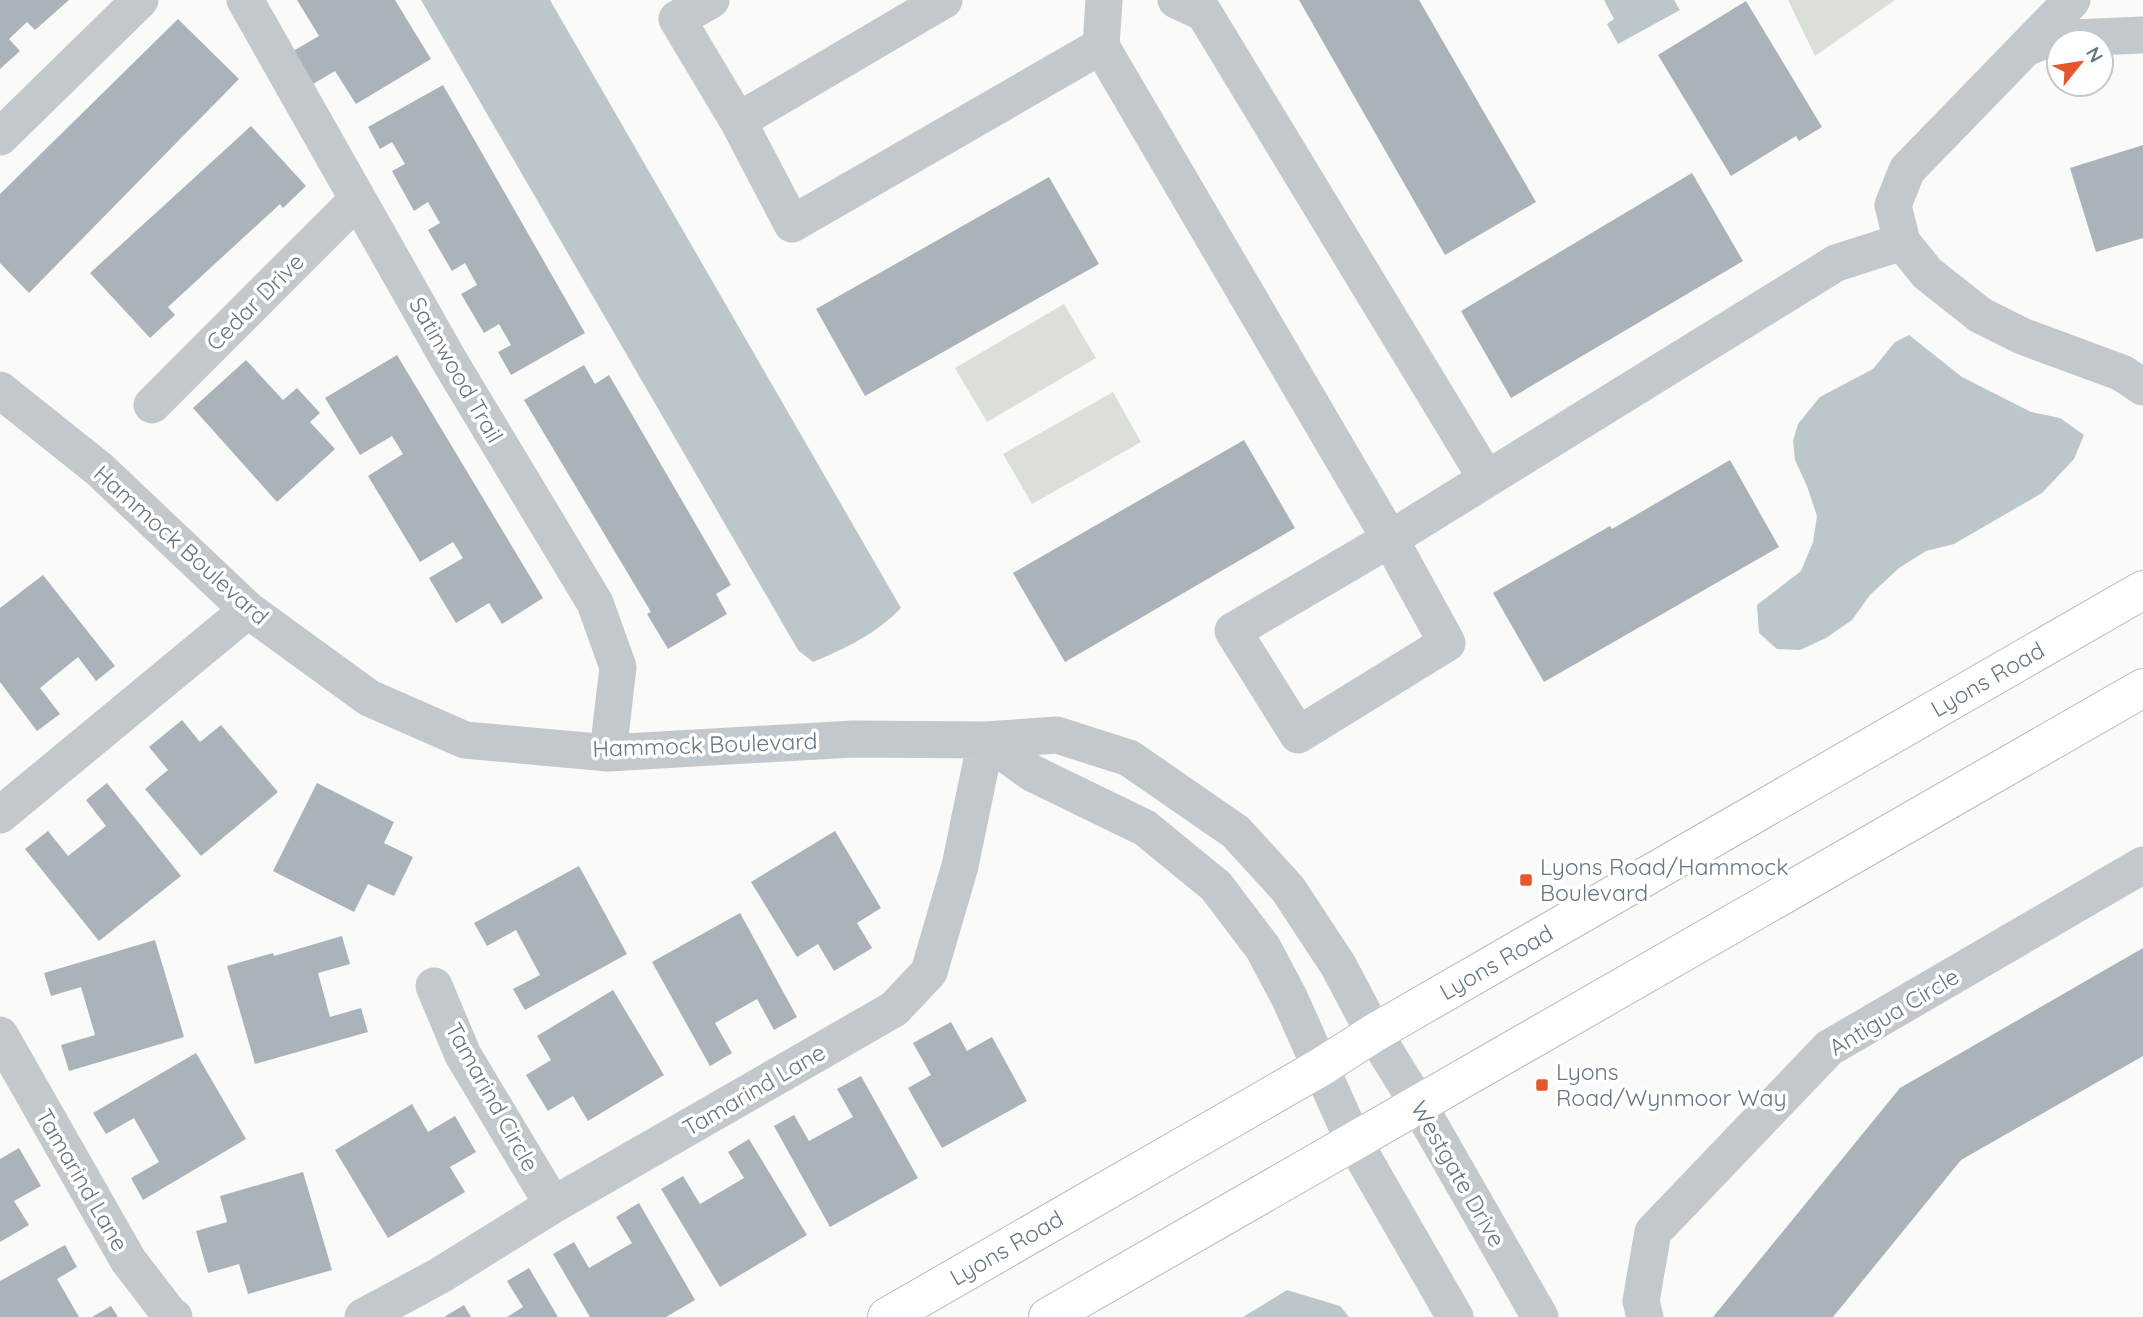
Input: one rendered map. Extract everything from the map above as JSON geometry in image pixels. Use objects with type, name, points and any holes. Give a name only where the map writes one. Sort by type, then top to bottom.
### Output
[{"type":"main road","name":"Lyons Road","points":[[887,1317],[2143,590]]},
{"type":"main road","points":[[1048,1317],[2143,688]]},
{"type":"street","points":[[0,137],[140,0]]},
{"type":"street","name":"Satinwood Trail","points":[[245,0],[450,362],[595,603],[618,667],[608,753]]},
{"type":"street","points":[[711,0],[677,19],[738,121],[792,224],[1101,46]]},
{"type":"street","points":[[738,121],[944,0]]},
{"type":"street","points":[[1104,0],[1101,46],[1390,539],[1447,643],[1298,735],[1233,631],[1390,539],[1836,264],[1902,242]]},
{"type":"street","points":[[1176,0],[1204,13],[1486,478]]},
{"type":"street","points":[[2072,0],[1907,170],[1893,205],[1902,242],[1927,273],[1980,315],[2022,336],[2122,373],[2143,387]]},
{"type":"street","points":[[2025,48],[2048,39],[2143,35]]},
{"type":"street","name":"Cedar Drive","points":[[152,405],[357,200]]},
{"type":"street","name":"Hammock Boulevard","points":[[0,390],[99,469],[248,610],[369,698],[465,740],[608,753],[853,739],[986,740],[1057,735],[1129,758],[1236,832],[1288,889],[1338,965],[1374,1033]]},
{"type":"street","points":[[0,815],[248,610]]},
{"type":"street","points":[[986,740],[1031,773],[1145,828],[1216,886],[1263,948],[1289,997],[1353,1140],[1455,1317]]},
{"type":"street","name":"Tamarind Lane","points":[[363,1317],[439,1276],[553,1205],[894,1009],[929,972],[960,866],[986,740]]},
{"type":"street","name":"Antigua Circle","points":[[1645,1317],[1641,1301],[1653,1233],[1829,1048],[2143,865]]},
{"type":"street","name":"Tamarind Circle","points":[[434,986],[463,1055],[553,1205]]},
{"type":"street","name":"Westgate Drive","points":[[1374,1033],[1418,1104],[1540,1317]]},
{"type":"street","name":"Tamarind Lane","points":[[0,1035],[128,1260],[174,1317]]},
{"type":"shaded area","points":[[421,0],[550,0],[901,608],[871,633],[813,662],[798,650]]},
{"type":"shaded area","points":[[1604,0],[1674,0],[1680,10],[1618,44],[1607,24],[1614,19]]},
{"type":"shaded area","points":[[1788,0],[1895,0],[1815,56]]},
{"type":"shaded area","points":[[1064,304],[1096,358],[987,422],[955,368]]},
{"type":"shaded area","points":[[1909,335],[1962,377],[2031,412],[2060,418],[2084,435],[2074,459],[2042,493],[1954,544],[1926,551],[1899,568],[1870,595],[1852,620],[1826,638],[1800,650],[1777,649],[1759,633],[1757,605],[1801,571],[1813,542],[1817,516],[1795,460],[1793,441],[1798,424],[1820,397],[1873,369],[1895,342]]},
{"type":"shaded area","points":[[1113,392],[1141,442],[1032,504],[1003,454]]},
{"type":"shaded area","points":[[1287,1290],[1340,1306],[1349,1317],[1243,1317]]},
{"type":"building","points":[[0,0],[69,0],[35,30],[27,22],[9,39],[20,51],[0,69]]},
{"type":"building","points":[[297,0],[395,0],[431,59],[356,104],[335,71],[313,84],[293,51],[319,36]]},
{"type":"building","points":[[1299,0],[1419,0],[1536,202],[1445,255]]},
{"type":"building","points":[[1746,1],[1822,127],[1799,141],[1796,136],[1731,176],[1658,55]]},
{"type":"building","points":[[178,19],[239,79],[29,293],[0,263],[0,194]]},
{"type":"building","points":[[443,85],[585,333],[511,375],[498,352],[511,345],[499,324],[484,333],[461,294],[477,285],[465,263],[452,271],[428,230],[440,223],[428,202],[414,211],[392,171],[405,164],[392,142],[380,149],[368,127]]},
{"type":"building","points":[[251,126],[306,186],[283,208],[280,204],[168,307],[175,315],[150,338],[90,273]]},
{"type":"building","points":[[2143,145],[2143,238],[2096,252],[2070,168]]},
{"type":"building","points":[[1692,173],[1743,261],[1511,398],[1461,311]]},
{"type":"building","points":[[1049,177],[1099,264],[865,396],[816,309]]},
{"type":"building","points":[[397,355],[543,598],[502,624],[489,603],[456,623],[429,578],[463,558],[453,542],[420,562],[368,476],[403,454],[392,436],[360,455],[325,398]]},
{"type":"building","points":[[246,360],[283,400],[297,388],[320,413],[310,422],[335,449],[277,502],[193,408]]},
{"type":"building","points":[[584,365],[595,384],[609,375],[731,585],[716,594],[727,614],[668,649],[647,614],[651,612],[524,400]]},
{"type":"building","points":[[1244,440],[1295,528],[1065,662],[1013,573]]},
{"type":"building","points":[[1730,460],[1779,547],[1544,682],[1493,593],[1610,526],[1612,529]]},
{"type":"building","points":[[43,575],[115,666],[96,681],[78,657],[40,688],[60,714],[37,731],[0,682],[0,608]]},
{"type":"building","points":[[182,720],[200,742],[221,725],[278,792],[201,856],[145,789],[168,770],[149,747]]},
{"type":"building","points":[[107,783],[181,876],[99,941],[25,849],[48,831],[68,856],[106,826],[86,800]]},
{"type":"building","points":[[317,783],[394,822],[384,843],[413,857],[394,896],[368,884],[354,912],[273,871]]},
{"type":"building","points":[[835,831],[881,908],[857,923],[872,948],[834,971],[818,944],[797,957],[751,882]]},
{"type":"building","points":[[579,866],[627,954],[525,1010],[513,989],[540,975],[516,930],[487,946],[474,923]]},
{"type":"building","points":[[740,913],[797,1017],[774,1030],[757,999],[715,1023],[732,1053],[710,1066],[652,962]]},
{"type":"building","points":[[342,936],[350,964],[318,973],[330,1017],[361,1008],[368,1032],[255,1064],[227,966],[273,953],[274,956]]},
{"type":"building","points":[[155,940],[184,1037],[69,1071],[61,1045],[95,1035],[81,987],[51,996],[44,973]]},
{"type":"building","points":[[2143,948],[2143,1056],[1961,1160],[1833,1317],[1713,1317],[1900,1088]]},
{"type":"building","points":[[613,990],[664,1075],[588,1121],[573,1096],[548,1111],[526,1075],[551,1060],[537,1036]]},
{"type":"building","points":[[951,1022],[967,1051],[992,1037],[1027,1101],[942,1148],[908,1088],[931,1075],[913,1043]]},
{"type":"building","points":[[196,1053],[246,1139],[143,1200],[131,1178],[159,1162],[134,1118],[106,1134],[93,1113]]},
{"type":"building","points":[[861,1076],[918,1178],[830,1227],[774,1126],[794,1115],[809,1141],[853,1117],[837,1089]]},
{"type":"building","points":[[412,1104],[428,1132],[455,1116],[476,1152],[450,1167],[465,1192],[388,1238],[335,1150]]},
{"type":"building","points":[[749,1139],[807,1235],[720,1287],[661,1189],[683,1176],[700,1204],[744,1178],[728,1152]]},
{"type":"building","points":[[19,1148],[41,1186],[14,1201],[29,1225],[0,1242],[0,1159]]},
{"type":"building","points":[[303,1172],[332,1270],[248,1294],[239,1264],[208,1273],[196,1231],[227,1222],[220,1196]]},
{"type":"building","points":[[639,1203],[695,1300],[666,1317],[590,1317],[553,1254],[574,1242],[589,1268],[632,1243],[616,1217]]},
{"type":"building","points":[[65,1245],[77,1267],[57,1279],[79,1317],[0,1317],[0,1281]]},
{"type":"building","points":[[529,1268],[558,1317],[507,1317],[523,1307],[507,1281]]},
{"type":"building","points":[[464,1305],[471,1317],[444,1317]]},
{"type":"building","points":[[111,1306],[118,1317],[92,1317]]},
{"type":"place","name":"Lyons Road/Hammock Boulevard","points":[[1526,880]]},
{"type":"place","name":"Lyons Road/Wynmoor Way","points":[[1542,1085]]}]
